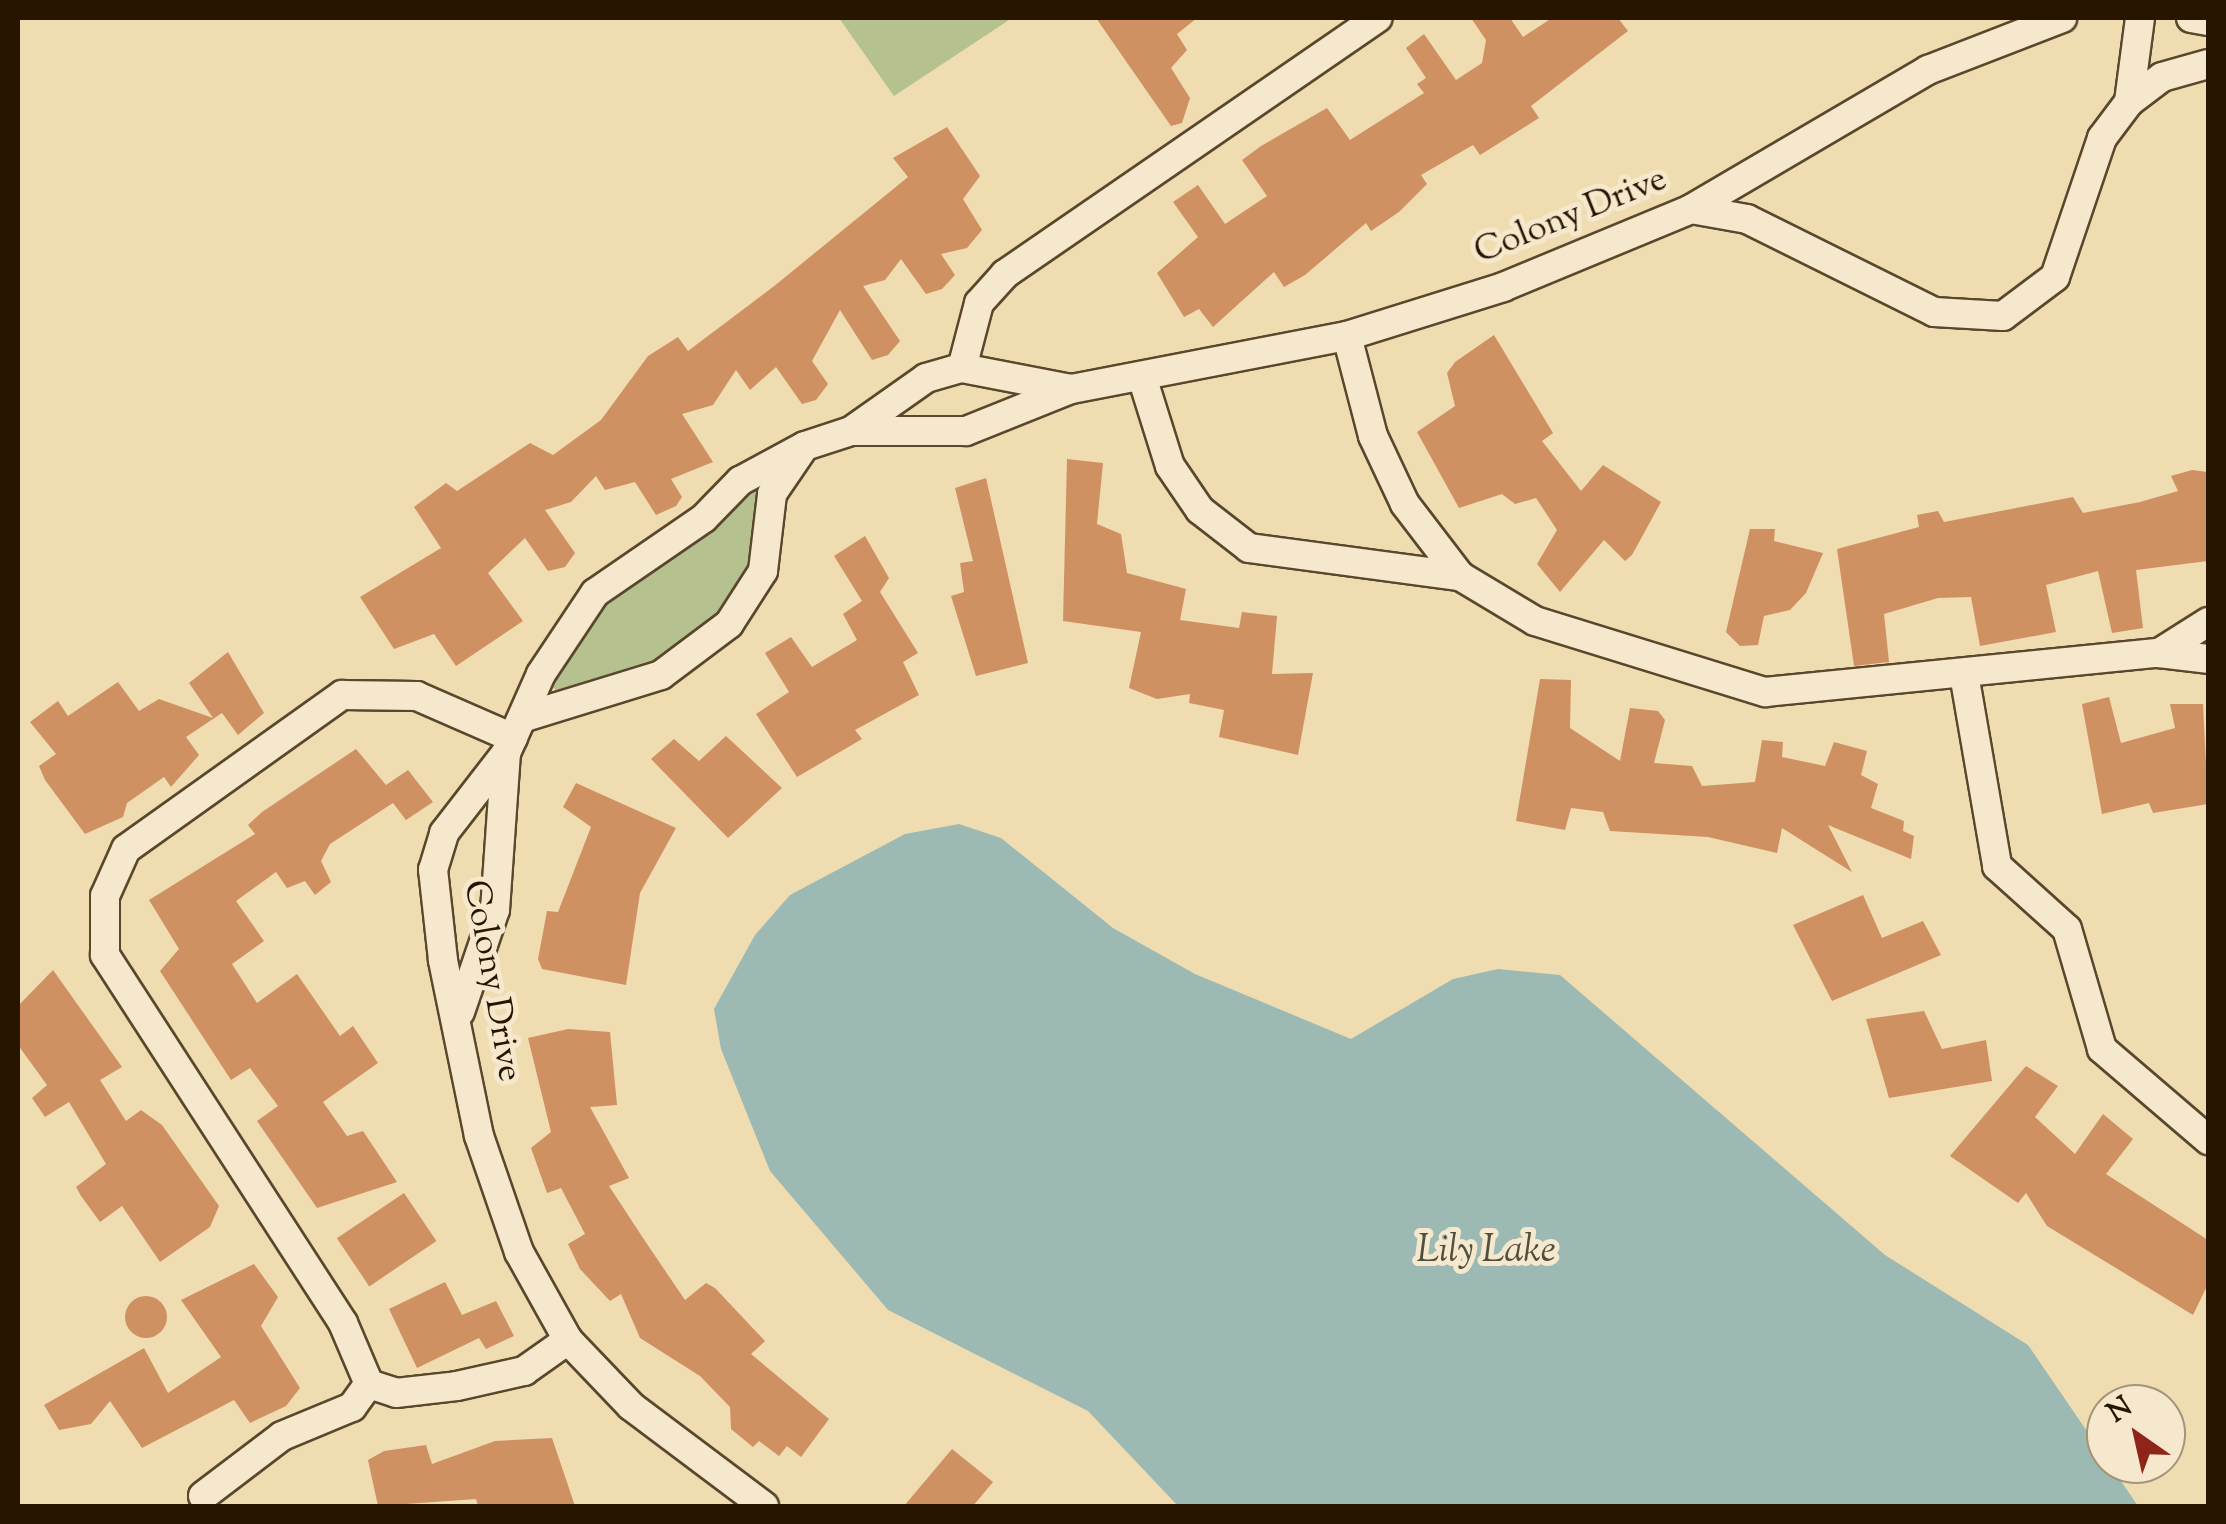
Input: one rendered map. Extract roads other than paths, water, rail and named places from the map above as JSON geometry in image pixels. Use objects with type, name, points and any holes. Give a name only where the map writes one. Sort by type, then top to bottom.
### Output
[{"type":"street","points":[[962,368],[979,303],[1006,274],[1378,18]]},
{"type":"street","name":"Colony Drive","points":[[764,1506],[631,1406],[568,1340],[519,1252],[480,1136],[433,870],[444,833],[516,736],[541,674],[595,593],[704,518],[740,481],[805,446],[852,431],[966,431],[1071,389],[1143,380],[1347,336],[1503,287],[1691,209],[1928,70],[2062,18]]},
{"type":"street","points":[[2129,102],[2140,18]]},
{"type":"street","points":[[2190,18],[2208,22]]},
{"type":"street","points":[[1691,209],[1747,219],[1934,312],[2003,316],[2055,277],[2102,138],[2129,102],[2162,77],[2208,64]]},
{"type":"street","points":[[1347,336],[1373,436],[1405,504],[1460,576],[1535,621],[1765,692],[2158,653],[2208,659]]},
{"type":"street","name":"Colony Drive","points":[[852,431],[926,378],[962,368],[1071,389]]},
{"type":"street","points":[[1143,380],[1170,466],[1200,510],[1249,548],[1460,576]]},
{"type":"street","points":[[568,1340],[524,1371],[457,1386],[396,1393],[369,1384],[342,1323],[132,1008],[105,955],[99,895],[126,849],[152,826],[342,695],[418,696],[516,736],[661,675],[730,624],[763,570],[772,494],[805,446]]},
{"type":"street","points":[[2158,653],[2208,622]]},
{"type":"street","points":[[1964,674],[1997,866],[2067,929],[2102,1049],[2208,1140]]},
{"type":"street","points":[[460,1014],[495,910],[516,736]]},
{"type":"street","points":[[203,1496],[282,1436],[352,1406],[369,1384]]},
{"type":"water","name":"Lily Lake","points":[[959,824],[1001,838],[1113,928],[1195,974],[1351,1039],[1453,979],[1498,969],[1560,975],[1885,1255],[2028,1345],[2086,1430],[2086,1484],[2123,1484],[2138,1506],[1178,1506],[1088,1411],[888,1310],[770,1171],[721,1049],[714,1009],[755,935],[790,895],[905,834]]}]
